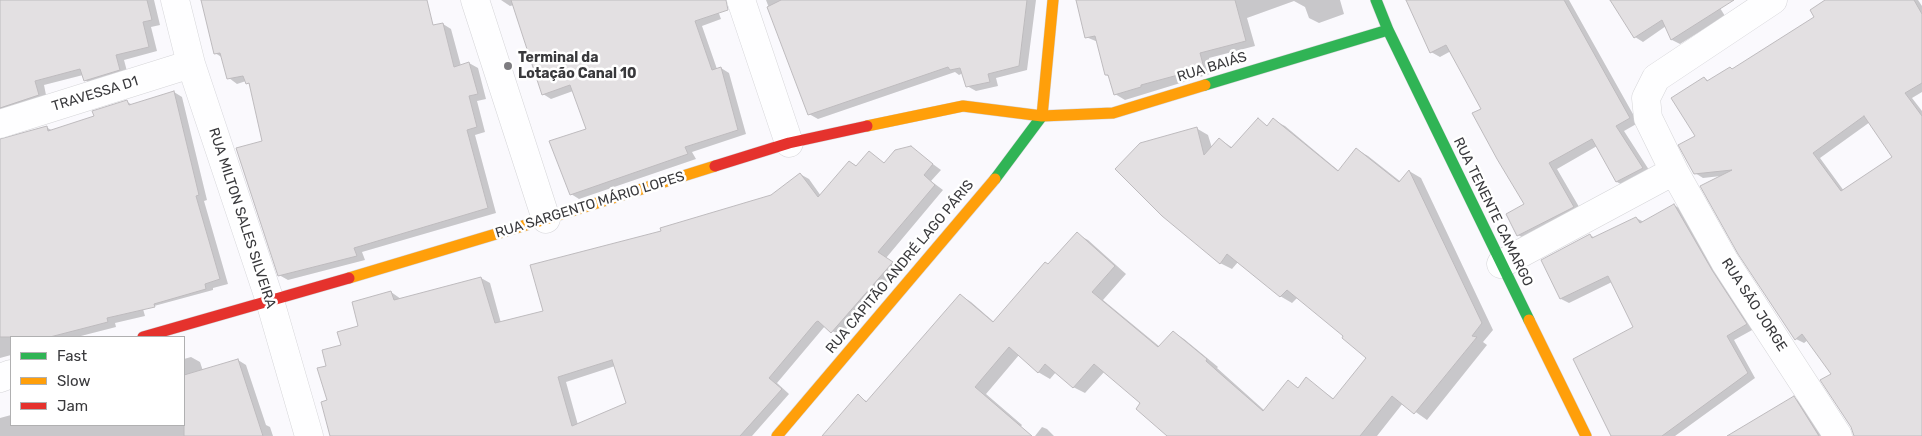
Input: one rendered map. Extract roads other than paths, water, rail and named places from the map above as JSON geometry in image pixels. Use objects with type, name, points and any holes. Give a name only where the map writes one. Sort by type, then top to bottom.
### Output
[{"type":"street","name":"RUA MILTON SALES SILVEIRA","points":[[175,0],[191,64],[270,301],[309,436]]},
{"type":"street","points":[[475,0],[546,218]]},
{"type":"street","points":[[741,0],[789,143]]},
{"type":"street","points":[[1042,116],[1053,0]]},
{"type":"street","name":"RUA TENENTE CAMARGO","points":[[1376,0],[1388,30],[1586,436]]},
{"type":"street","name":"RUA SÃO JORGE","points":[[1772,0],[1743,8],[1656,78],[1646,98],[1648,118],[1674,171],[1726,262],[1838,436]]},
{"type":"street","name":"RUA BAIÁS","points":[[1042,116],[1113,113],[1388,30]]},
{"type":"street","name":"TRAVESSA D1","points":[[0,124],[191,64]]},
{"type":"street","name":"RUA SARGENTO MÁRIO LOPES","points":[[147,336],[270,301],[789,143],[963,106],[1042,116]]},
{"type":"street","name":"RUA CAPITÃO ANDRÉ LAGO PÁRIS","points":[[777,436],[1003,169],[1042,116]]},
{"type":"street","points":[[1501,264],[1674,171]]},
{"type":"place","name":"Terminal da Lotação Canal 10","points":[[508,66]]}]
